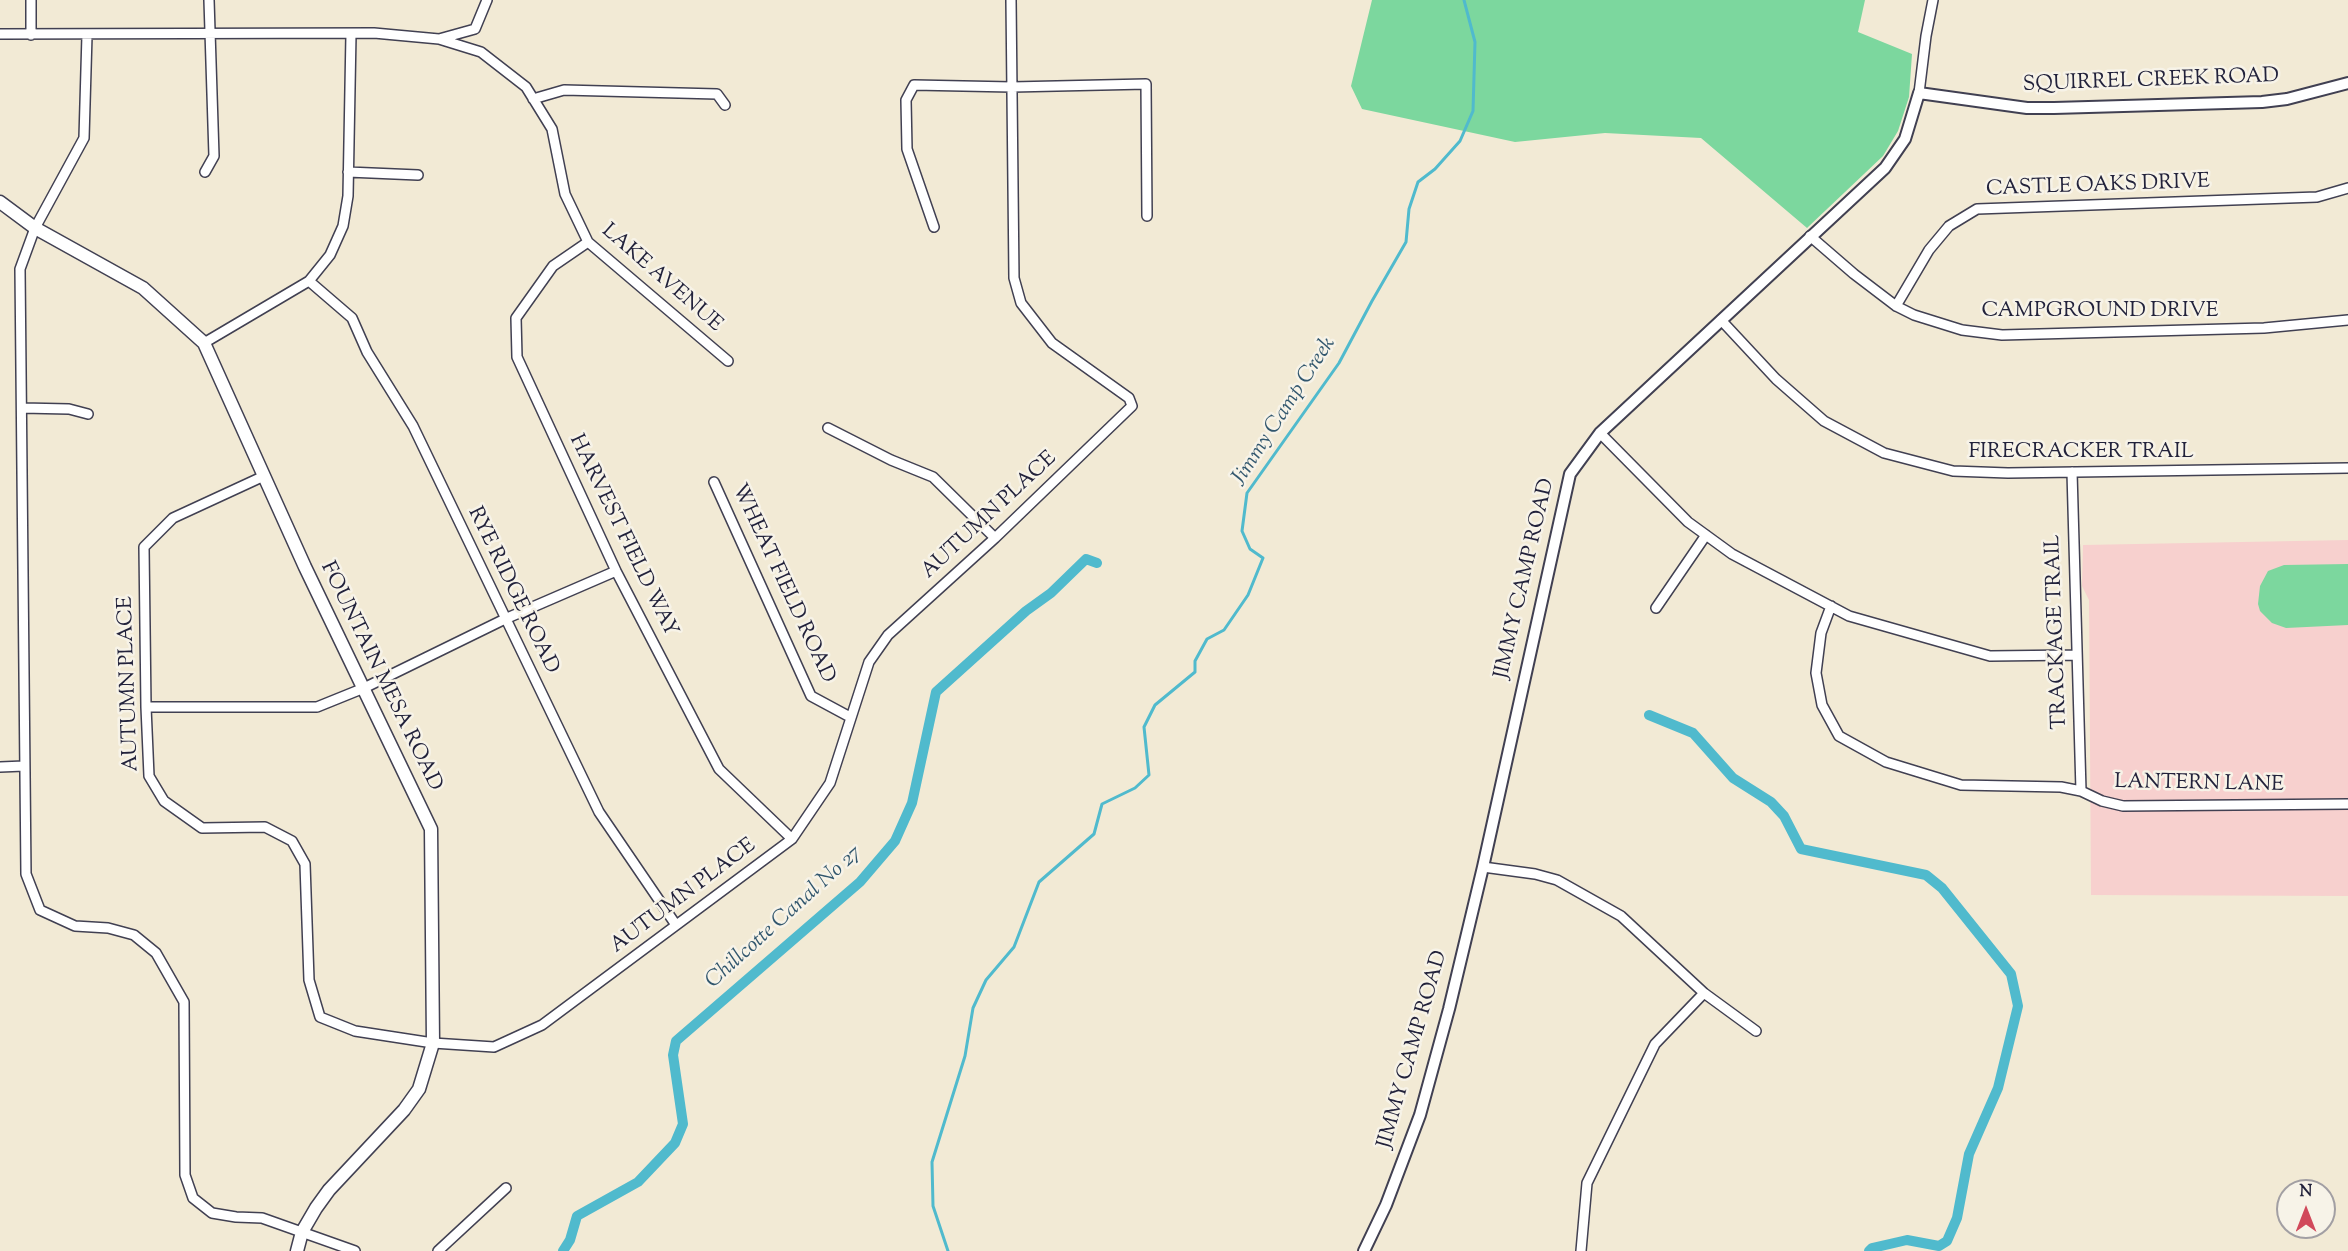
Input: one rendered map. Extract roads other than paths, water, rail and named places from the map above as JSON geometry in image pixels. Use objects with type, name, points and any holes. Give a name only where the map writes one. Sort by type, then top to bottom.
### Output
[{"type":"main road","name":"FOUNTAIN MESA ROAD","points":[[0,202],[35,228],[143,288],[204,343],[305,567],[431,829],[433,1043],[419,1089],[404,1110],[329,1190],[302,1232],[297,1251]]},
{"type":"street","points":[[31,0],[32,35]]},
{"type":"street","points":[[205,172],[214,156],[209,0]]},
{"type":"street","points":[[439,39],[475,29],[486,0]]},
{"type":"street","name":"AUTUMN PLACE","points":[[264,476],[173,518],[144,547],[149,776],[164,801],[202,828],[265,828],[292,841],[305,864],[309,980],[320,1017],[355,1031],[433,1043],[494,1047],[542,1025],[792,839],[830,783],[869,662],[888,635],[995,538],[1132,406],[1129,398],[1052,343],[1021,303],[1014,278],[1011,0]]},
{"type":"street","name":"JIMMY CAMP ROAD","points":[[1364,1251],[1386,1205],[1420,1115],[1483,867],[1570,474],[1600,433],[1885,168],[1905,139],[1919,93],[1933,0]]},
{"type":"street","name":"LAKE AVENUE","points":[[0,34],[374,33],[439,39],[481,52],[526,87],[552,129],[565,194],[588,242],[728,361]]},
{"type":"street","points":[[204,343],[309,281],[330,255],[343,226],[348,196],[351,34]]},
{"type":"street","points":[[87,35],[84,138],[35,228],[20,269],[26,874],[40,910],[75,926],[108,928],[134,935],[156,953],[184,1002],[185,1175],[193,1198],[212,1213],[262,1218],[355,1251]]},
{"type":"street","name":"SQUIRREL CREEK ROAD","points":[[1919,93],[2027,108],[2054,108],[2262,102],[2287,99],[2348,83]]},
{"type":"street","points":[[934,228],[907,149],[906,100],[914,85],[1012,87],[1146,84],[1147,216]]},
{"type":"street","points":[[533,99],[564,90],[717,94],[725,105]]},
{"type":"street","points":[[348,172],[418,175]]},
{"type":"street","name":"CASTLE OAKS DRIVE","points":[[1896,306],[1929,250],[1949,226],[1977,209],[2317,197],[2348,188]]},
{"type":"street","name":"CAMPGROUND DRIVE","points":[[1810,236],[1896,306],[1914,315],[1962,330],[2002,335],[2264,328],[2348,320]]},
{"type":"street","name":"HARVEST FIELD WAY","points":[[588,242],[553,266],[524,304],[516,318],[517,357],[616,571],[719,769],[792,839]]},
{"type":"street","name":"RYE RIDGE ROAD","points":[[309,281],[352,318],[367,352],[413,426],[599,812],[676,925]]},
{"type":"street","name":"FIRECRACKER TRAIL","points":[[1721,320],[1776,379],[1824,421],[1884,453],[1953,471],[2008,473],[2348,468]]},
{"type":"street","points":[[22,408],[69,409],[88,414]]},
{"type":"street","points":[[828,428],[891,460],[933,477],[995,538]]},
{"type":"street","points":[[1600,433],[1688,522],[1732,554],[1850,616],[1990,656],[2076,655]]},
{"type":"street","name":"TRACKAGE TRAIL","points":[[2072,472],[2081,791]]},
{"type":"street","name":"WHEAT FIELD ROAD","points":[[714,482],[811,696],[850,717]]},
{"type":"street","points":[[1656,608],[1706,535]]},
{"type":"street","points":[[146,707],[317,707],[364,688],[505,620],[616,571]]},
{"type":"street","name":"LANTERN LANE","points":[[1831,606],[1821,633],[1816,673],[1822,705],[1839,736],[1886,762],[1961,785],[2061,787],[2081,791],[2102,801],[2123,806],[2348,804]]},
{"type":"street","points":[[0,767],[24,766]]},
{"type":"street","points":[[1483,867],[1535,874],[1557,880],[1621,916],[1704,993],[1756,1031]]},
{"type":"street","points":[[1581,1251],[1587,1183],[1655,1044],[1704,993]]},
{"type":"street","points":[[438,1251],[506,1188]]},
{"type":"waterway","name":"Jimmy Camp Creek","points":[[948,1251],[933,1206],[932,1162],[965,1056],[973,1008],[986,980],[1014,947],[1039,882],[1094,834],[1102,804],[1135,788],[1149,775],[1144,727],[1155,705],[1195,672],[1195,661],[1207,639],[1224,630],[1248,595],[1263,558],[1250,549],[1242,531],[1247,493],[1339,363],[1406,242],[1409,209],[1418,182],[1435,169],[1460,141],[1473,111],[1475,42],[1464,0]]},
{"type":"waterway","name":"Chillcotte Canal No 27","points":[[563,1251],[570,1240],[577,1216],[638,1182],[675,1143],[683,1124],[673,1055],[676,1041],[860,882],[895,841],[912,803],[936,692],[1026,611],[1051,593],[1086,559],[1097,563]]},
{"type":"waterway","name":"Chillcotte Canal No 27","points":[[1649,715],[1693,733],[1733,778],[1771,802],[1784,816],[1801,849],[1926,875],[1942,888],[2011,974],[2018,1006],[1998,1088],[1969,1154],[1957,1218],[1947,1241],[1939,1246],[1907,1240],[1872,1248],[1869,1251]]}]
